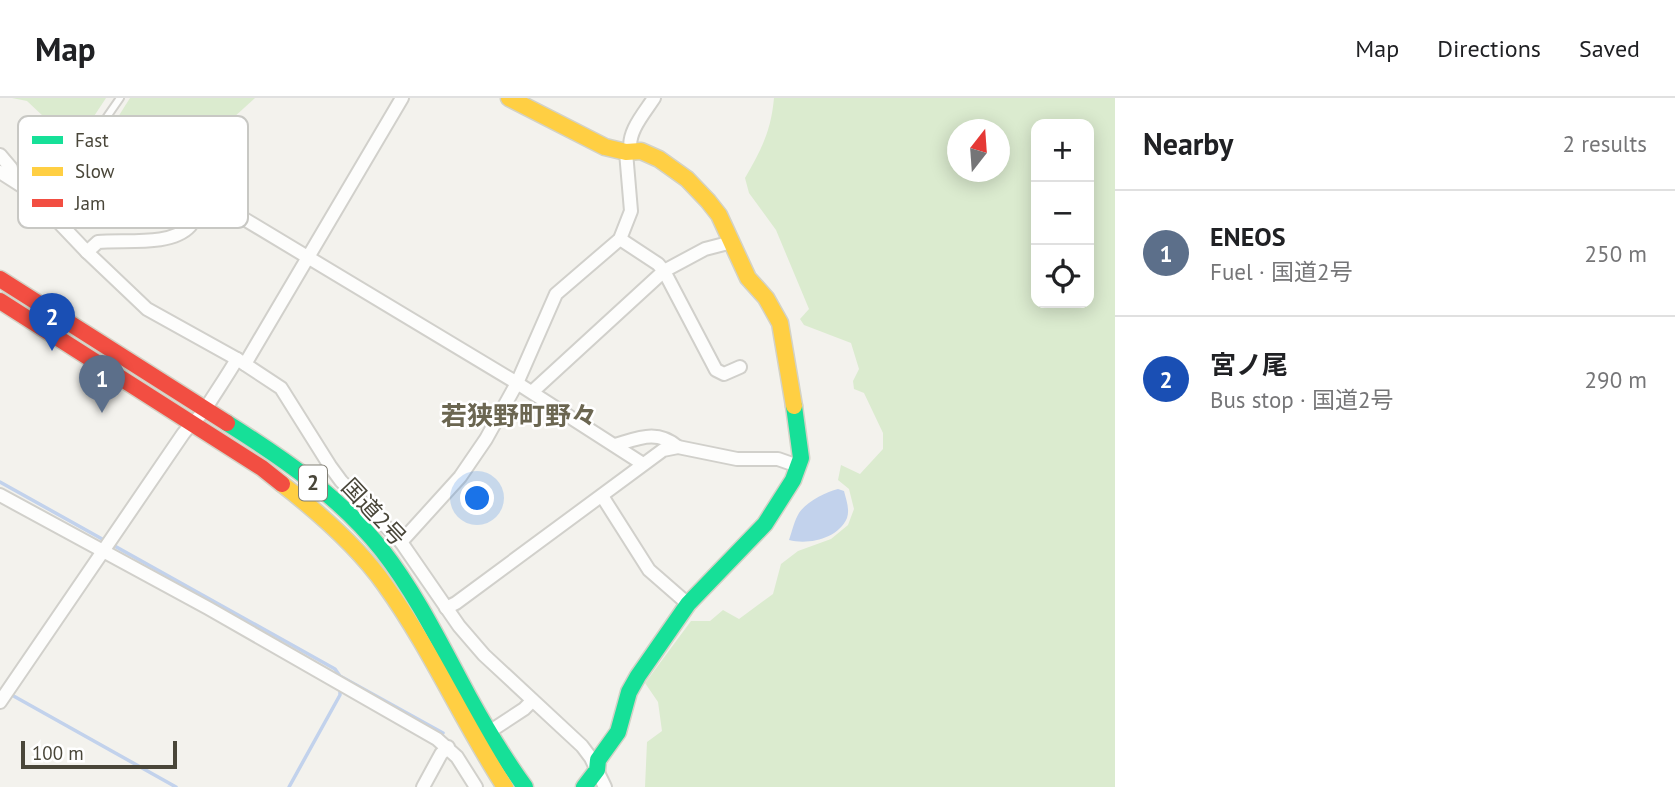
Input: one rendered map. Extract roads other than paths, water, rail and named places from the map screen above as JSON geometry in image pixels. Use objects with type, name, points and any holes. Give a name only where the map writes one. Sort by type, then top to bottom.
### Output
[{"type":"main road","points":[[509,98],[606,146],[628,152],[641,152],[659,159],[688,179],[719,215],[748,278],[766,298],[780,323],[801,450],[793,480],[760,530],[688,604],[629,692],[618,732],[598,760],[597,769],[584,787]]},
{"type":"main road","name":"国道2号","points":[[0,279],[205,409],[309,479],[357,522],[382,551],[431,626],[489,732],[525,787]]},
{"type":"main road","name":"国道2号","points":[[0,300],[262,468],[322,515],[384,583],[431,657],[481,750],[505,787]]},
{"type":"street","points":[[5,696],[191,423],[205,409],[212,395],[241,361],[308,258],[401,98]]},
{"type":"street","points":[[401,542],[460,477],[486,439],[517,383],[556,294],[620,239],[631,211],[628,152],[636,127],[654,98]]},
{"type":"street","points":[[0,155],[11,168],[5,175]]},
{"type":"street","points":[[248,221],[532,392],[643,464]]},
{"type":"street","points":[[65,228],[147,309],[241,361],[281,388],[341,481],[401,542],[446,608],[484,655],[582,746],[605,787]]},
{"type":"street","points":[[87,252],[99,242],[118,243],[173,236],[187,228]]},
{"type":"street","points":[[620,239],[658,264],[664,271],[716,370],[724,374],[740,367]]},
{"type":"street","points":[[532,392],[664,271],[705,249],[732,242]]},
{"type":"street","points":[[615,444],[649,436],[668,439],[678,447]]},
{"type":"street","points":[[446,608],[663,450],[678,447],[737,459],[778,459],[798,466]]},
{"type":"street","points":[[0,495],[107,545],[208,608],[448,747],[475,787]]},
{"type":"street","points":[[602,496],[649,570],[688,604]]},
{"type":"street","points":[[489,732],[532,701]]},
{"type":"street","points":[[423,787],[441,754],[448,747]]},
{"type":"lane","points":[[108,116],[120,98]]},
{"type":"water","points":[[838,489],[844,491],[848,508],[843,525],[822,539],[805,542],[789,540],[802,509],[817,498]]},
{"type":"waterway","points":[[0,482],[335,669],[340,676],[443,733]]},
{"type":"waterway","points":[[289,787],[340,695],[340,688]]},
{"type":"waterway","points":[[10,694],[176,787]]},
{"type":"place","name":"宮ノ尾","points":[[52,351]]},
{"type":"place","name":"ENEOS","points":[[102,413]]},
{"type":"district","name":"若狭野町野々","points":[[519,416]]}]
